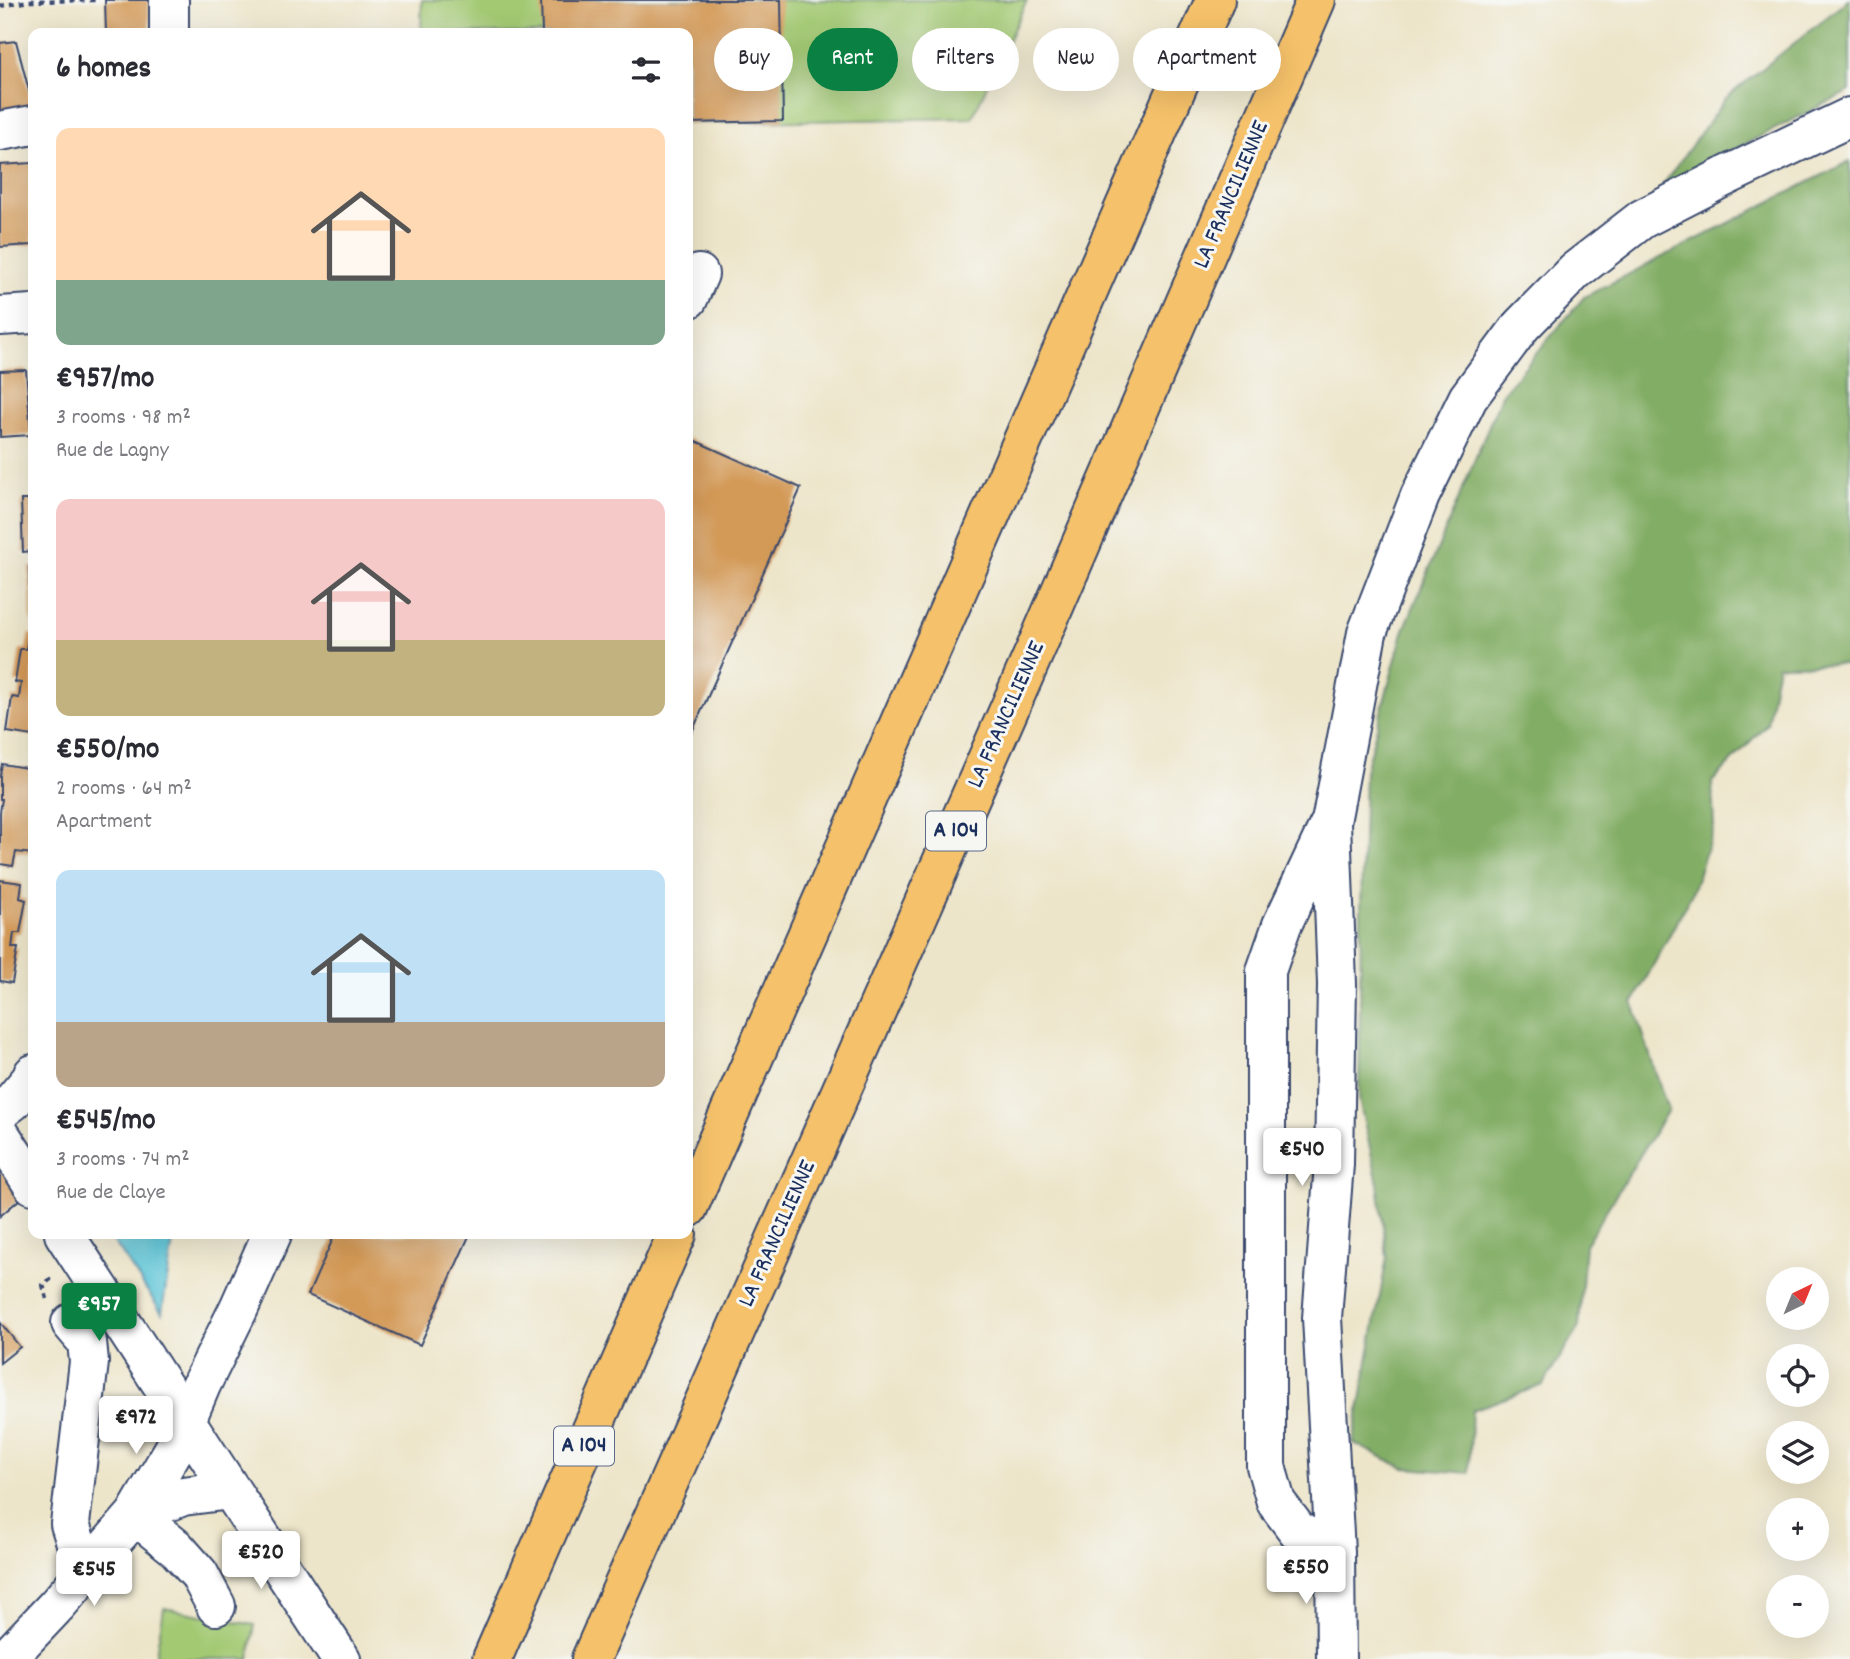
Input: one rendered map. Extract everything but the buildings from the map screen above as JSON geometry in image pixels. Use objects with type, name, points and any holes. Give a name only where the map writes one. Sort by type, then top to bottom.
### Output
[{"type":"highway","points":[[693,1197],[1215,0]]},
{"type":"highway","name":"LA FRANCILIENNE","points":[[591,1659],[1037,646],[1316,0]]},
{"type":"highway","name":"A 104","points":[[492,1659],[675,1239]]},
{"type":"street","points":[[169,0],[169,28]]},
{"type":"street","points":[[1336,1659],[1335,1552],[1322,1318],[1334,1164],[1337,984],[1331,822],[1367,633],[1420,496],[1468,398],[1522,326],[1575,271],[1642,219],[1850,117]]},
{"type":"street","points":[[0,131],[28,126]]},
{"type":"street","points":[[0,316],[28,314]]},
{"type":"street","points":[[1331,822],[1282,925],[1266,971],[1266,1466],[1276,1502],[1298,1531],[1335,1552]]},
{"type":"street","points":[[0,1111],[12,1102],[28,1083]]},
{"type":"street","points":[[0,1134],[28,1177]]},
{"type":"street","points":[[67,1239],[341,1659]]},
{"type":"street","points":[[6,1659],[135,1516],[174,1449],[270,1239]]},
{"type":"street","points":[[71,1323],[87,1342],[89,1362],[70,1524],[85,1571]]},
{"type":"street","points":[[135,1516],[183,1496],[230,1490]]},
{"type":"street","points":[[135,1516],[176,1548],[199,1574],[216,1606]]},
{"type":"path","points":[[0,6],[29,1],[97,0]]},
{"type":"green space","points":[[422,0],[1027,0],[1014,28],[912,28],[912,91],[985,91],[972,118],[693,123],[693,28],[421,28]]},
{"type":"green space","points":[[1848,0],[1850,91],[1662,186],[1726,98]]},
{"type":"green space","points":[[1850,161],[1850,664],[1778,665],[1767,724],[1712,782],[1714,827],[1692,893],[1633,1003],[1668,1110],[1585,1245],[1579,1327],[1543,1385],[1472,1410],[1469,1473],[1404,1468],[1353,1443],[1387,1257],[1378,1183],[1359,1100],[1365,771],[1403,632],[1502,394],[1584,297]]},
{"type":"green space","points":[[164,1608],[255,1625],[249,1659],[155,1659]]},
{"type":"water","points":[[112,1239],[173,1239],[162,1313]]}]
